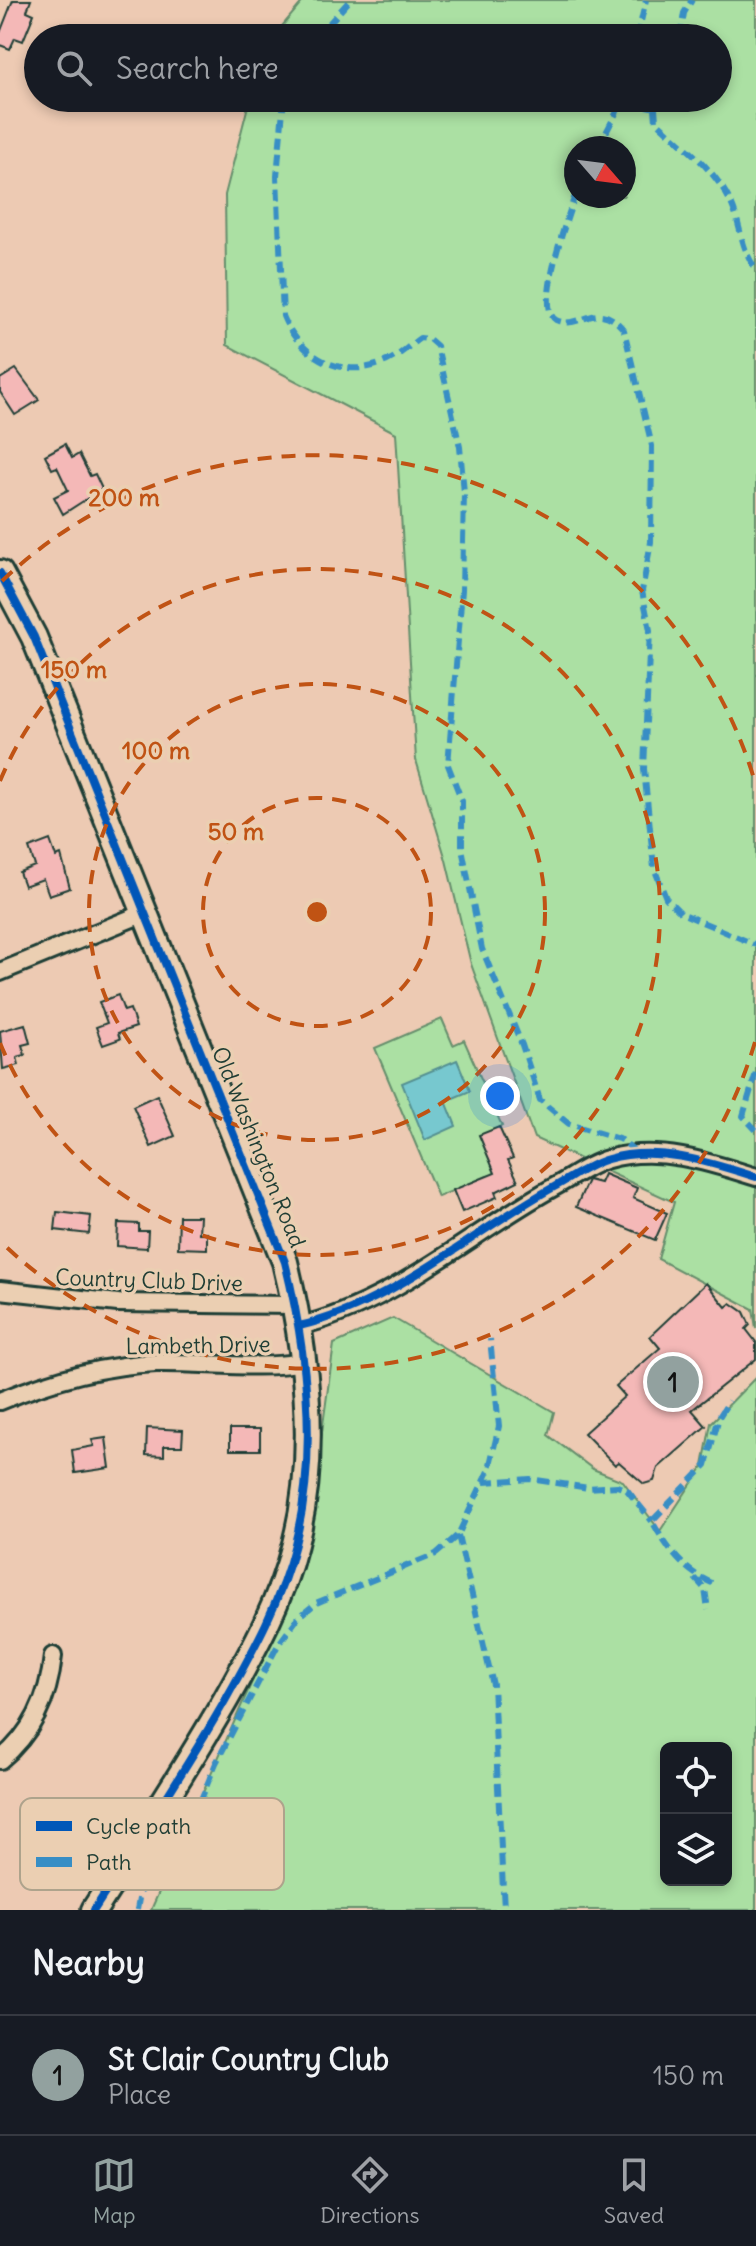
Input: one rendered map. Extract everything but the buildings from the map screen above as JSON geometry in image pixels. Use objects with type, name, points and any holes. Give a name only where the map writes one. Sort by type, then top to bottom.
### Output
[{"type":"street","name":"Old Washington Road","points":[[0,573],[34,637],[285,1262],[305,1362],[306,1455],[296,1542],[265,1631],[168,1798]]},
{"type":"street","points":[[0,972],[147,912]]},
{"type":"street","name":"Country Club Drive","points":[[0,1290],[118,1303],[331,1319],[437,1261],[530,1201],[606,1159],[639,1155],[694,1157],[756,1177]]},
{"type":"street","name":"Lambeth Drive","points":[[0,1401],[41,1386],[121,1367],[153,1363],[264,1367],[305,1362]]},
{"type":"street","points":[[0,1760],[14,1747],[42,1706],[50,1682],[53,1656]]},
{"type":"street","name":"Old Washington Road","points":[[94,1910],[107,1890]]},
{"type":"green space","points":[[304,0],[756,0],[756,1328],[753,1309],[658,1259],[674,1202],[534,1138],[471,964],[446,860],[416,760],[396,433],[227,345],[225,195],[246,112],[732,112],[732,24],[284,24]]},
{"type":"green space","points":[[442,1019],[453,1045],[464,1040],[502,1126],[480,1136],[503,1175],[487,1176],[438,1197],[375,1048]]},
{"type":"green space","points":[[393,1318],[554,1412],[548,1435],[593,1469],[623,1481],[660,1531],[703,1466],[711,1423],[756,1377],[756,1910],[151,1910],[160,1890],[284,1890],[284,1798],[201,1798],[304,1564],[334,1344]]},
{"type":"water","points":[[457,1060],[470,1091],[446,1101],[456,1126],[425,1140],[402,1083]]},
{"type":"marked path","points":[[329,24],[350,0]]},
{"type":"marked path","points":[[640,24],[646,0]]},
{"type":"marked path","points":[[682,24],[684,13],[692,0]]},
{"type":"marked path","points":[[283,112],[277,176],[283,316],[291,331],[312,354],[341,367],[373,366],[393,358],[420,338],[429,339],[437,346],[460,447],[464,493],[462,590],[448,765],[462,801],[462,848],[482,949],[522,1045],[540,1100],[569,1124],[622,1140],[638,1154]]},
{"type":"marked path","points":[[604,136],[617,112]]},
{"type":"marked path","points":[[655,112],[656,121],[696,157],[722,187],[756,269]]},
{"type":"marked path","points":[[571,208],[555,259],[550,312],[556,320],[565,322],[606,316],[624,330],[652,446],[651,542],[642,591],[650,630],[644,769],[654,868],[666,898],[681,913],[756,945]]},
{"type":"marked path","points":[[756,1073],[743,1116],[756,1130]]},
{"type":"marked path","points":[[202,1798],[216,1763],[278,1645],[298,1618],[316,1603],[436,1554],[458,1535],[489,1469],[499,1426],[490,1339]]},
{"type":"marked path","points":[[712,1583],[692,1572],[677,1558],[652,1521],[706,1465],[719,1417],[729,1401]]},
{"type":"marked path","points":[[484,1482],[530,1479],[589,1488],[617,1486],[627,1490],[652,1521]]},
{"type":"marked path","points":[[458,1535],[493,1685],[504,1910]]},
{"type":"marked path","points":[[695,1578],[705,1589],[708,1610]]},
{"type":"marked path","points":[[137,1910],[142,1890]]},
{"type":"cycle path","points":[[0,573],[34,637],[285,1262],[304,1367],[308,1439],[306,1474],[302,1509],[289,1565],[247,1662],[166,1798]]},
{"type":"cycle path","points":[[299,1326],[334,1316],[399,1284],[523,1205],[601,1161],[627,1155],[664,1155],[702,1161],[756,1177]]},
{"type":"cycle path","points":[[94,1910],[107,1890]]},
{"type":"place","name":"St Clair Country Club","points":[[673,1382]]}]
